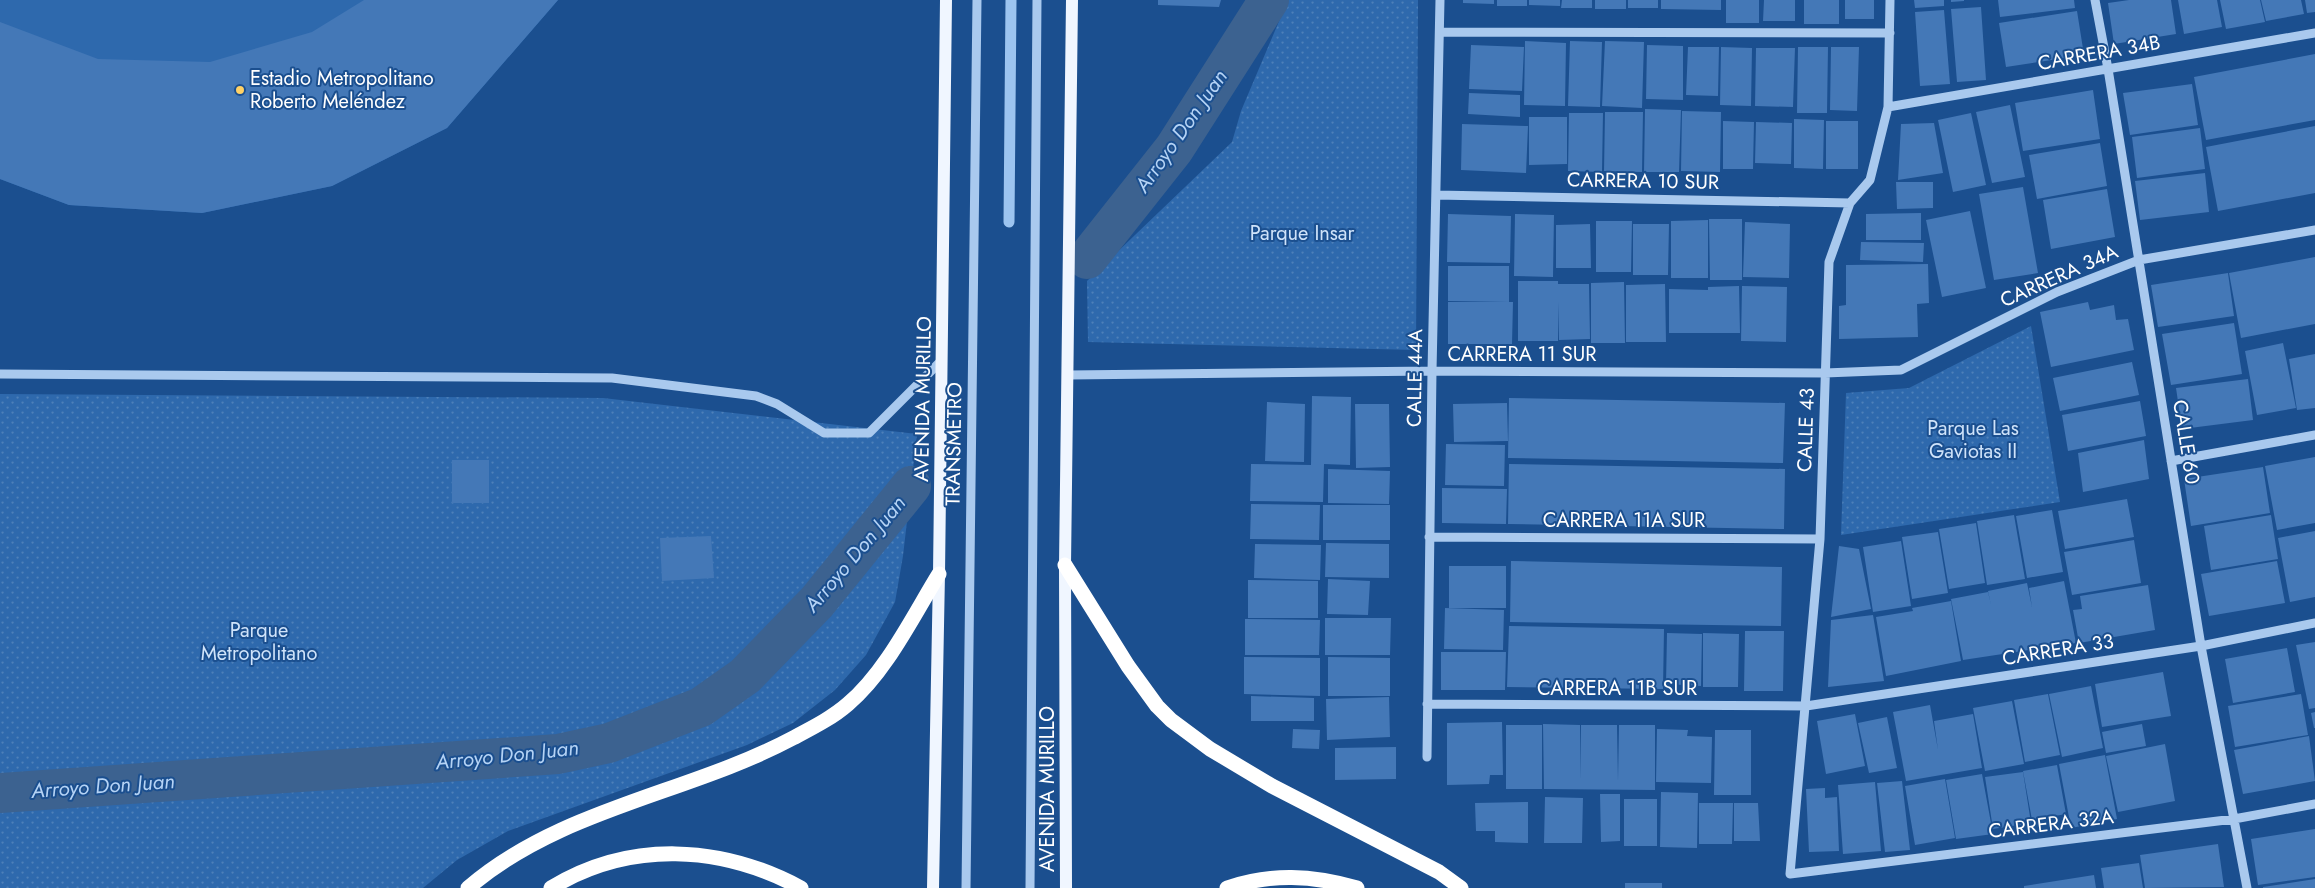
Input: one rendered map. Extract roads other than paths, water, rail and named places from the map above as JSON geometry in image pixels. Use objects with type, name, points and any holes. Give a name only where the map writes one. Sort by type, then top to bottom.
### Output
[{"type":"highway","points":[[1065,565],[1092,606],[1109,638],[1157,706],[1188,733],[1272,786],[1439,872],[1461,888]]},
{"type":"highway","points":[[468,888],[512,855],[542,838],[575,823],[756,757],[832,716],[848,704],[866,686],[899,640],[939,574]]},
{"type":"highway","points":[[551,888],[570,877],[606,862],[629,856],[671,854],[726,859],[746,864],[781,877],[801,888]]},
{"type":"highway","points":[[1226,888],[1244,882],[1292,876],[1324,879],[1357,888]]},
{"type":"main road","name":"AVENIDA MURILLO","points":[[933,888],[946,0]]},
{"type":"main road","name":"AVENIDA MURILLO","points":[[1066,888],[1065,565],[1069,375],[1072,0]]},
{"type":"street","name":"TRANSMETRO","points":[[966,888],[977,0]]},
{"type":"street","points":[[1030,888],[1037,0]]},
{"type":"street","name":"CALLE 44A","points":[[1427,757],[1429,537],[1440,0]]},
{"type":"street","name":"CALLE 43","points":[[1790,874],[1820,538],[1829,262],[1850,203],[1870,180],[1888,107],[1890,0]]},
{"type":"street","name":"CALLE 60","points":[[2096,0],[2201,646],[2247,888]]},
{"type":"street","points":[[1440,32],[1890,33]]},
{"type":"street","name":"CARRERA 34B","points":[[1888,107],[2315,33]]},
{"type":"street","name":"CARRERA 10 SUR","points":[[1436,195],[1850,203]]},
{"type":"street","name":"CARRERA 34A","points":[[1825,373],[1901,370],[2057,292],[2139,260],[2315,230]]},
{"type":"street","points":[[0,374],[612,378],[756,396],[776,404],[824,433],[869,433],[942,360]]},
{"type":"street","name":"CARRERA 11 SUR","points":[[1069,375],[1432,371],[1825,373]]},
{"type":"street","points":[[2171,461],[2315,435]]},
{"type":"street","name":"CARRERA 11A SUR","points":[[1429,537],[1820,538]]},
{"type":"street","name":"CARRERA 33","points":[[1806,706],[2201,646],[2315,623]]},
{"type":"street","name":"CARRERA 11B SUR","points":[[1427,704],[1806,706]]},
{"type":"street","name":"CARRERA 32A","points":[[1790,874],[2234,819],[2315,804]]},
{"type":"waterway","points":[[1009,222],[1011,0]]},
{"type":"waterway","name":"Arroyo Don Juan","points":[[1087,259],[1174,149],[1269,0]]},
{"type":"waterway","name":"Arroyo Don Juan","points":[[0,793],[558,754],[609,743],[701,707],[745,676],[817,602],[911,486]]},
{"type":"place","name":"Estadio Metropolitano Roberto Meléndez","points":[[240,90]]},
{"type":"park label","name":"Parque Insar","points":[[1302,233]]},
{"type":"park label","name":"Parque Las Gaviotas II","points":[[1973,440]]},
{"type":"park label","name":"Parque Metropolitano","points":[[259,642]]}]
